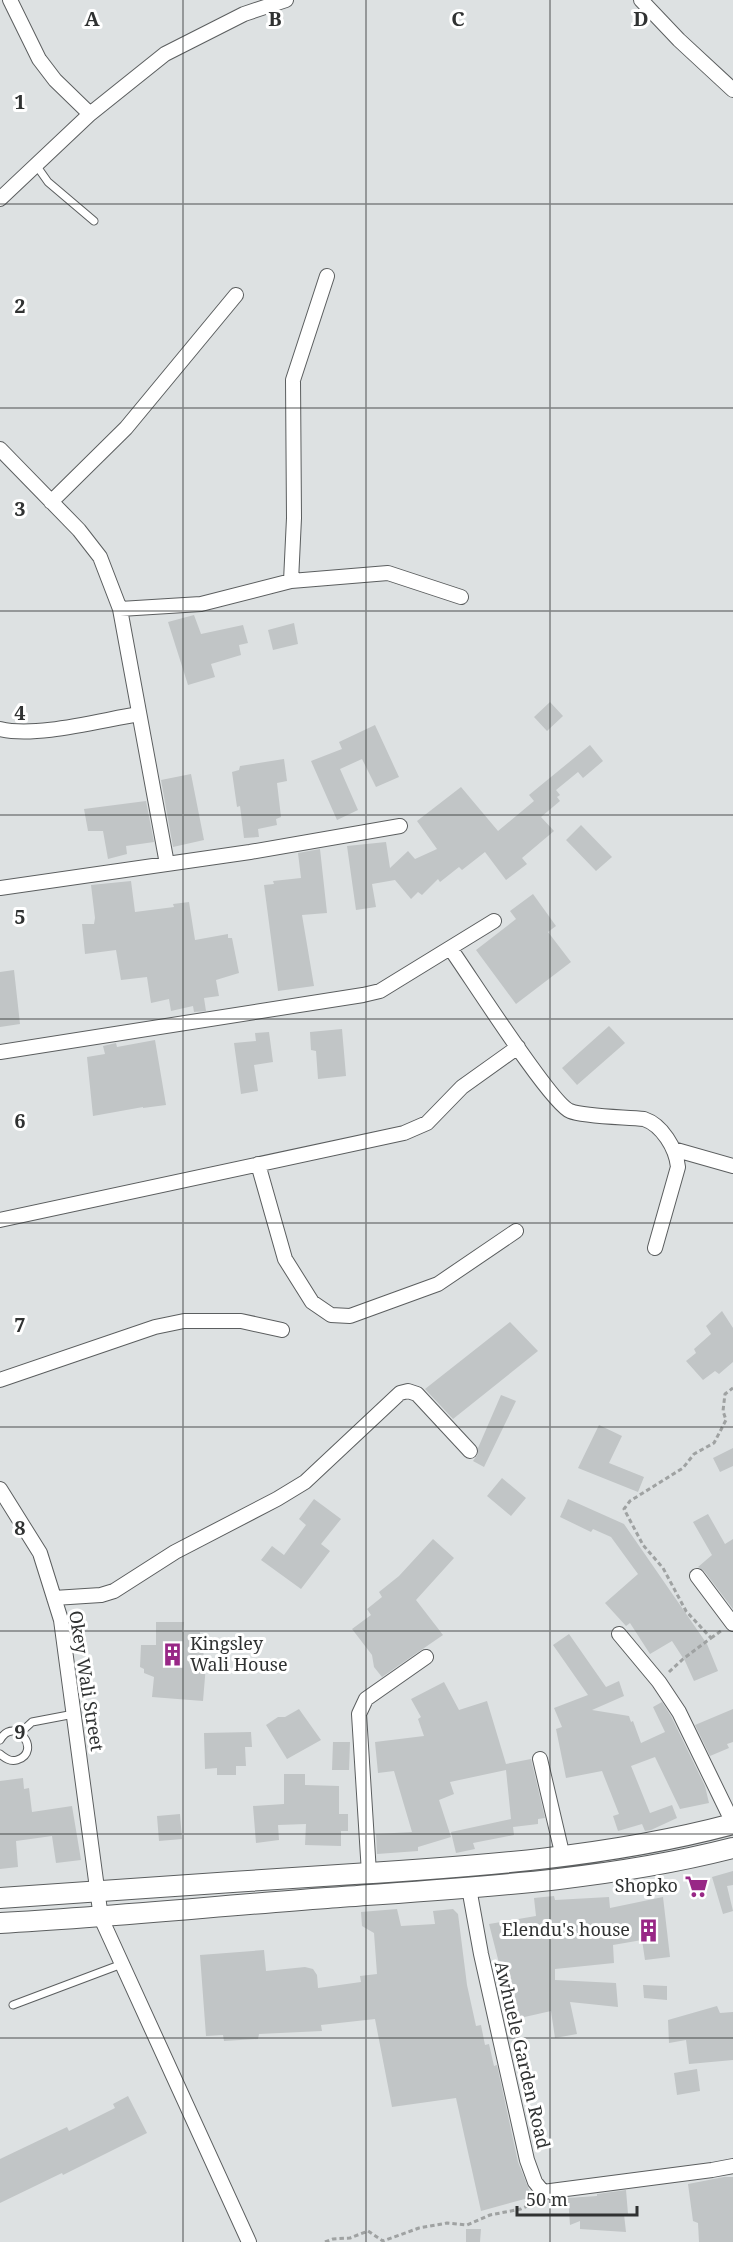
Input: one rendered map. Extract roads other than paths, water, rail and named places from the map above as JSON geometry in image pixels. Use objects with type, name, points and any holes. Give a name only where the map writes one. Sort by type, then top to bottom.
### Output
[{"type":"main road","points":[[0,1898],[369,1873],[563,1857],[629,1848],[733,1823]]},
{"type":"main road","points":[[0,1923],[548,1881],[632,1870],[733,1848]]},
{"type":"street","points":[[9,0],[39,59],[55,81],[90,114]]},
{"type":"street","points":[[0,199],[90,114],[165,54],[244,14],[286,0]]},
{"type":"street","points":[[641,0],[733,90]]},
{"type":"street","points":[[291,581],[294,518],[293,380],[327,276]]},
{"type":"street","points":[[51,502],[126,428],[236,295]]},
{"type":"street","points":[[0,449],[79,530],[100,557],[120,609],[167,864]]},
{"type":"street","points":[[120,609],[201,604],[291,581],[388,573],[461,597]]},
{"type":"street","points":[[0,729],[8,731],[55,729],[139,714]]},
{"type":"street","points":[[0,888],[167,864],[400,826]]},
{"type":"street","points":[[0,1052],[380,991],[494,921]]},
{"type":"street","points":[[450,948],[562,1107],[578,1113],[652,1121],[673,1149],[678,1167],[655,1248]]},
{"type":"street","points":[[0,1220],[404,1133],[427,1123],[462,1087],[518,1047]]},
{"type":"street","points":[[673,1149],[733,1166]]},
{"type":"street","points":[[258,1164],[285,1259],[312,1302],[332,1315],[350,1316],[438,1284],[516,1231]]},
{"type":"street","points":[[0,1380],[155,1327],[184,1321],[241,1321],[282,1330]]},
{"type":"street","points":[[54,1598],[101,1595],[114,1590],[175,1552],[277,1499],[305,1482],[400,1393],[408,1391],[417,1394],[470,1451]]},
{"type":"street","name":"Okey Wali Street","points":[[0,1489],[40,1553],[61,1620],[101,1917],[249,2242]]},
{"type":"street","points":[[697,1576],[726,1618],[733,1624]]},
{"type":"street","points":[[619,1634],[659,1682],[679,1712],[733,1823]]},
{"type":"street","points":[[369,1873],[359,1714],[366,1699],[426,1657]]},
{"type":"street","points":[[540,1759],[563,1857]]},
{"type":"street","name":"Awhuele Garden Road","points":[[469,1888],[481,1954],[527,2160],[535,2182],[543,2192],[733,2166]]},
{"type":"lane","points":[[36,165],[48,182],[94,221]]},
{"type":"lane","points":[[20,1733],[32,1722],[74,1714]]},
{"type":"lane","points":[[0,1740],[10,1731],[20,1733],[26,1739],[28,1749],[23,1757],[15,1761],[6,1759],[0,1754]]},
{"type":"lane","points":[[14,2005],[122,1964]]},
{"type":"place","name":"Kingsley Wali House","points":[[172,1654]]},
{"type":"place","name":"Shopko","points":[[696,1886]]},
{"type":"place","name":"Elendu's house","points":[[648,1930]]}]
